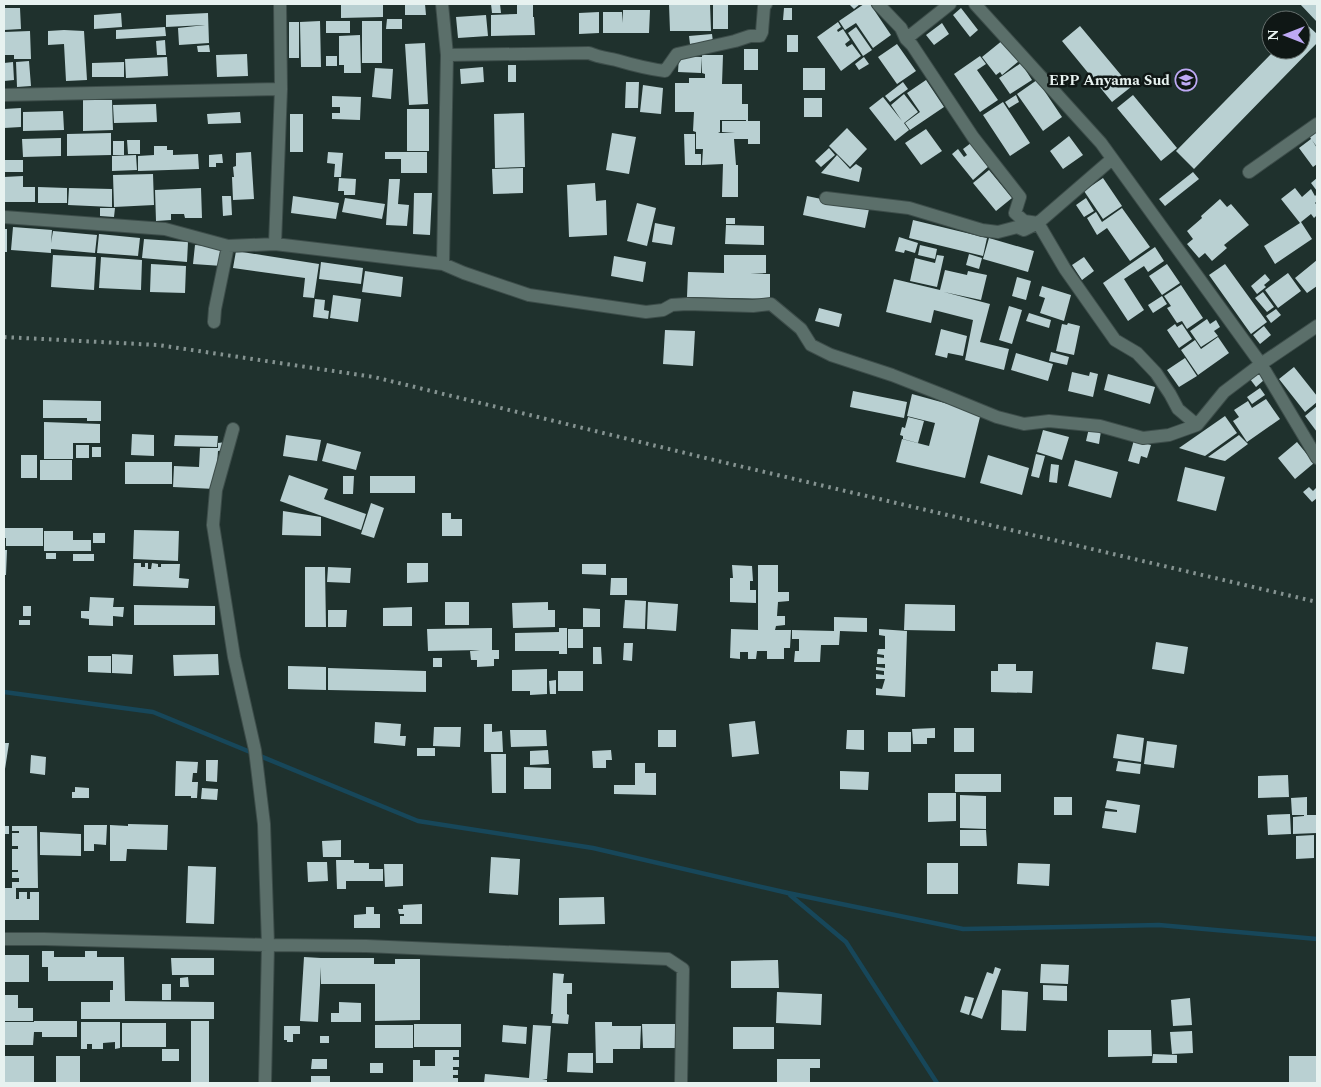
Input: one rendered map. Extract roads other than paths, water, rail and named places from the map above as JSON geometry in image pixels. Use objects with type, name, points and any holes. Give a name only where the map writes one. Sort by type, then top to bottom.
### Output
[{"type":"street","points":[[275,244],[281,89],[280,4]]},
{"type":"street","points":[[442,4],[447,56],[443,264]]},
{"type":"street","points":[[447,56],[589,53],[631,66],[664,71],[677,54],[736,41],[750,36],[760,36],[766,4]]},
{"type":"street","points":[[878,4],[901,28],[906,39],[912,45],[974,137],[1020,197],[1015,213],[1024,221],[1038,223]]},
{"type":"street","points":[[906,39],[950,4]]},
{"type":"street","points":[[975,4],[1101,143],[1261,364],[1317,458]]},
{"type":"street","points":[[4,95],[281,89]]},
{"type":"street","points":[[1249,172],[1317,124]]},
{"type":"street","points":[[826,198],[909,208],[982,230],[998,232],[1017,227],[1024,230],[1038,223],[1112,159]]},
{"type":"street","points":[[4,217],[165,229],[228,246],[275,244],[443,264],[529,295],[646,312],[662,310],[672,305],[687,304],[772,304],[801,329],[811,345],[830,355],[908,381],[997,418],[1024,424],[1049,421],[1100,426],[1143,438],[1169,435],[1197,425],[1224,392],[1317,326]]},
{"type":"street","points":[[1038,223],[1065,269],[1115,340],[1137,353],[1156,373],[1178,409],[1197,425]]},
{"type":"street","points":[[214,322],[228,246]]},
{"type":"street","points":[[233,429],[216,490],[213,525],[234,657],[255,750],[264,824],[268,945],[264,1083]]},
{"type":"street","points":[[4,939],[366,946],[668,959],[683,969],[681,1083]]},
{"type":"waterway","points":[[4,692],[153,712],[418,821],[593,848],[788,893],[963,929],[1159,925],[1317,939]]},
{"type":"waterway","points":[[790,895],[846,942],[937,1083]]},
{"type":"railway","points":[[4,337],[158,345],[374,377],[718,461],[1317,602]]},
{"type":"place","name":"EPP Anyama Sud","points":[[1186,80]]}]
